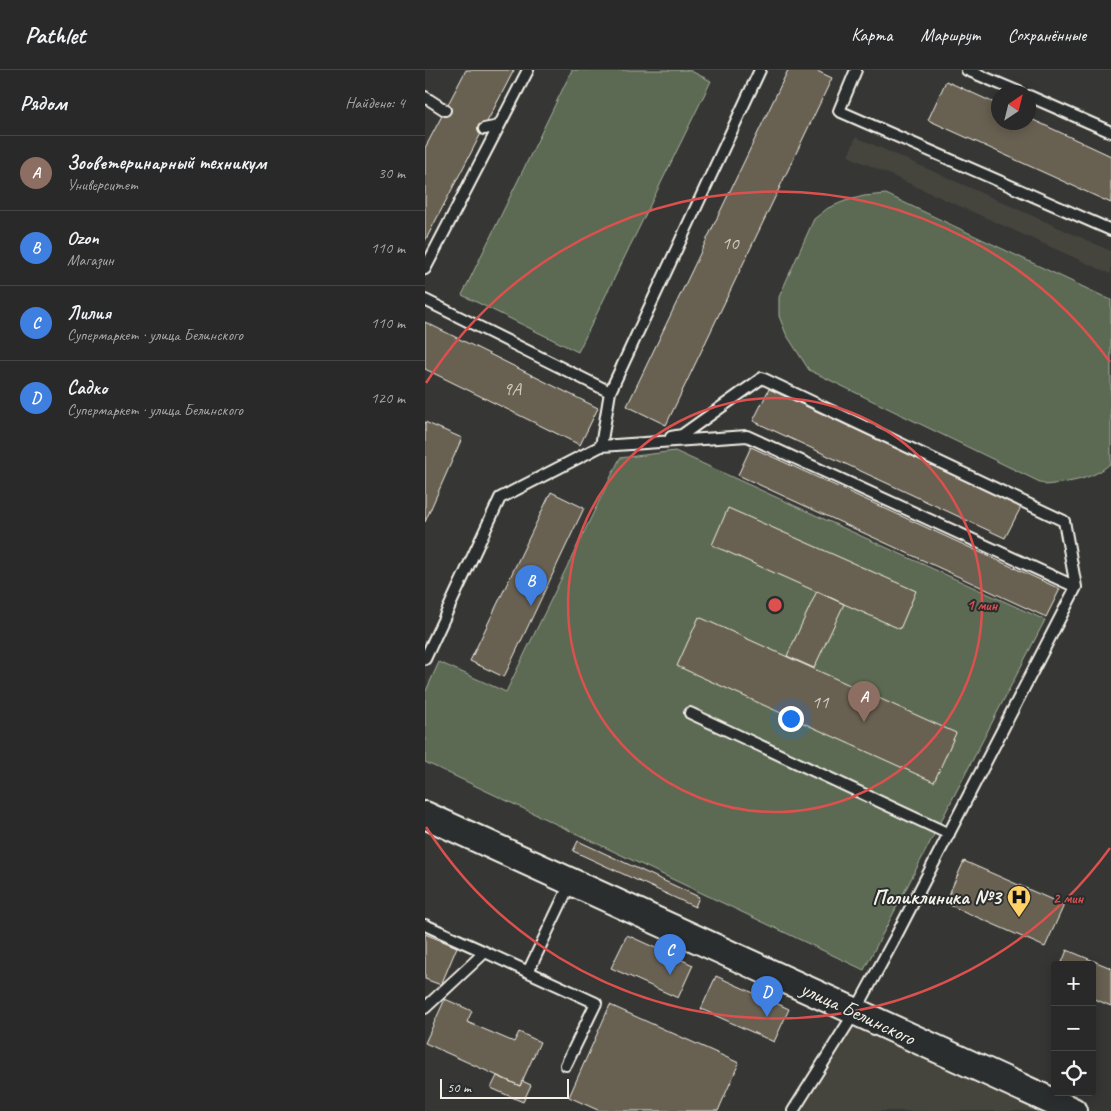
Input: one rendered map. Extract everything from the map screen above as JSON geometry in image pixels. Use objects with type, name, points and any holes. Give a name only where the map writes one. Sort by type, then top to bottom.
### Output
[{"type":"street","name":"улица Белинского","points":[[425,815],[1073,1111]]},
{"type":"lane","points":[[425,269],[528,70]]},
{"type":"lane","points":[[601,446],[610,392],[760,70]]},
{"type":"lane","points":[[856,70],[839,111],[1111,230]]},
{"type":"lane","points":[[967,70],[1002,85]]},
{"type":"lane","points":[[425,97],[445,110]]},
{"type":"lane","points":[[1036,99],[1111,132]]},
{"type":"lane","points":[[484,128],[499,126]]},
{"type":"lane","points":[[425,300],[610,392]]},
{"type":"lane","points":[[425,658],[499,498],[601,446],[682,435],[762,378],[1063,521],[1076,587],[855,1012],[793,1111]]},
{"type":"lane","points":[[601,446],[747,436],[1076,587]]},
{"type":"lane","points":[[690,713],[949,834]]},
{"type":"lane","points":[[528,972],[571,882]]},
{"type":"lane","points":[[425,925],[596,1003],[566,1065]]},
{"type":"lane","points":[[425,1008],[485,952]]},
{"type":"shaded area","points":[[856,137],[1111,251],[1111,274],[848,156]]},
{"type":"shaded area","points":[[850,1024],[1039,1111],[796,1111]]},
{"type":"green space","points":[[572,70],[689,70],[711,81],[578,352],[462,295]]},
{"type":"green space","points":[[886,194],[1111,300],[1111,463],[1104,469],[1089,477],[1046,485],[809,370],[786,334],[779,316],[779,297],[814,219],[828,208],[845,201],[864,196]]},
{"type":"green space","points":[[675,451],[1045,620],[864,970],[425,762],[425,693],[439,662],[506,692],[620,458]]},
{"type":"building","points":[[466,70],[514,70],[425,241],[425,148]]},
{"type":"building","points":[[788,70],[815,70],[832,78],[666,425],[627,406]]},
{"type":"building","points":[[946,81],[991,101],[991,130],[1036,130],[1036,121],[1111,156],[1111,203],[928,120]]},
{"type":"building","points":[[425,322],[598,408],[580,445],[425,369]]},
{"type":"building","points":[[769,389],[1021,507],[1005,538],[753,421]]},
{"type":"building","points":[[425,422],[462,438],[425,522]]},
{"type":"building","points":[[751,447],[1060,589],[1046,617],[738,475]]},
{"type":"building","points":[[551,492],[584,508],[504,677],[470,661]]},
{"type":"building","points":[[728,508],[916,591],[900,629],[712,545]]},
{"type":"building","points":[[817,591],[844,604],[814,668],[787,656]]},
{"type":"building","points":[[699,617],[956,733],[934,782],[677,666]]},
{"type":"building","points":[[578,841],[699,897],[695,907],[573,851]]},
{"type":"building","points":[[964,861],[1064,905],[1045,947],[945,903]]},
{"type":"building","points":[[425,934],[457,947],[441,985],[425,979]]},
{"type":"building","points":[[627,935],[693,965],[678,998],[611,968]]},
{"type":"building","points":[[1067,950],[1094,961],[1063,961]]},
{"type":"building","points":[[1096,962],[1111,968],[1111,1006],[1096,1000]]},
{"type":"building","points":[[716,976],[789,1009],[774,1042],[701,1009]]},
{"type":"building","points":[[445,999],[472,1011],[467,1022],[514,1042],[519,1032],[540,1042],[520,1086],[425,1043]]},
{"type":"building","points":[[610,1005],[739,1063],[718,1111],[600,1111],[569,1097]]},
{"type":"building","points":[[497,1076],[520,1086],[522,1081],[531,1085],[523,1102],[491,1088]]},
{"type":"place","name":"Ozon","points":[[531,606]]},
{"type":"place","name":"Зооветеринарный техникум","points":[[864,722]]},
{"type":"place","name":"Поликлиника №3","points":[[1019,918]]},
{"type":"place","name":"Лилия","points":[[670,975]]},
{"type":"place","name":"Садко","points":[[767,1017]]}]
